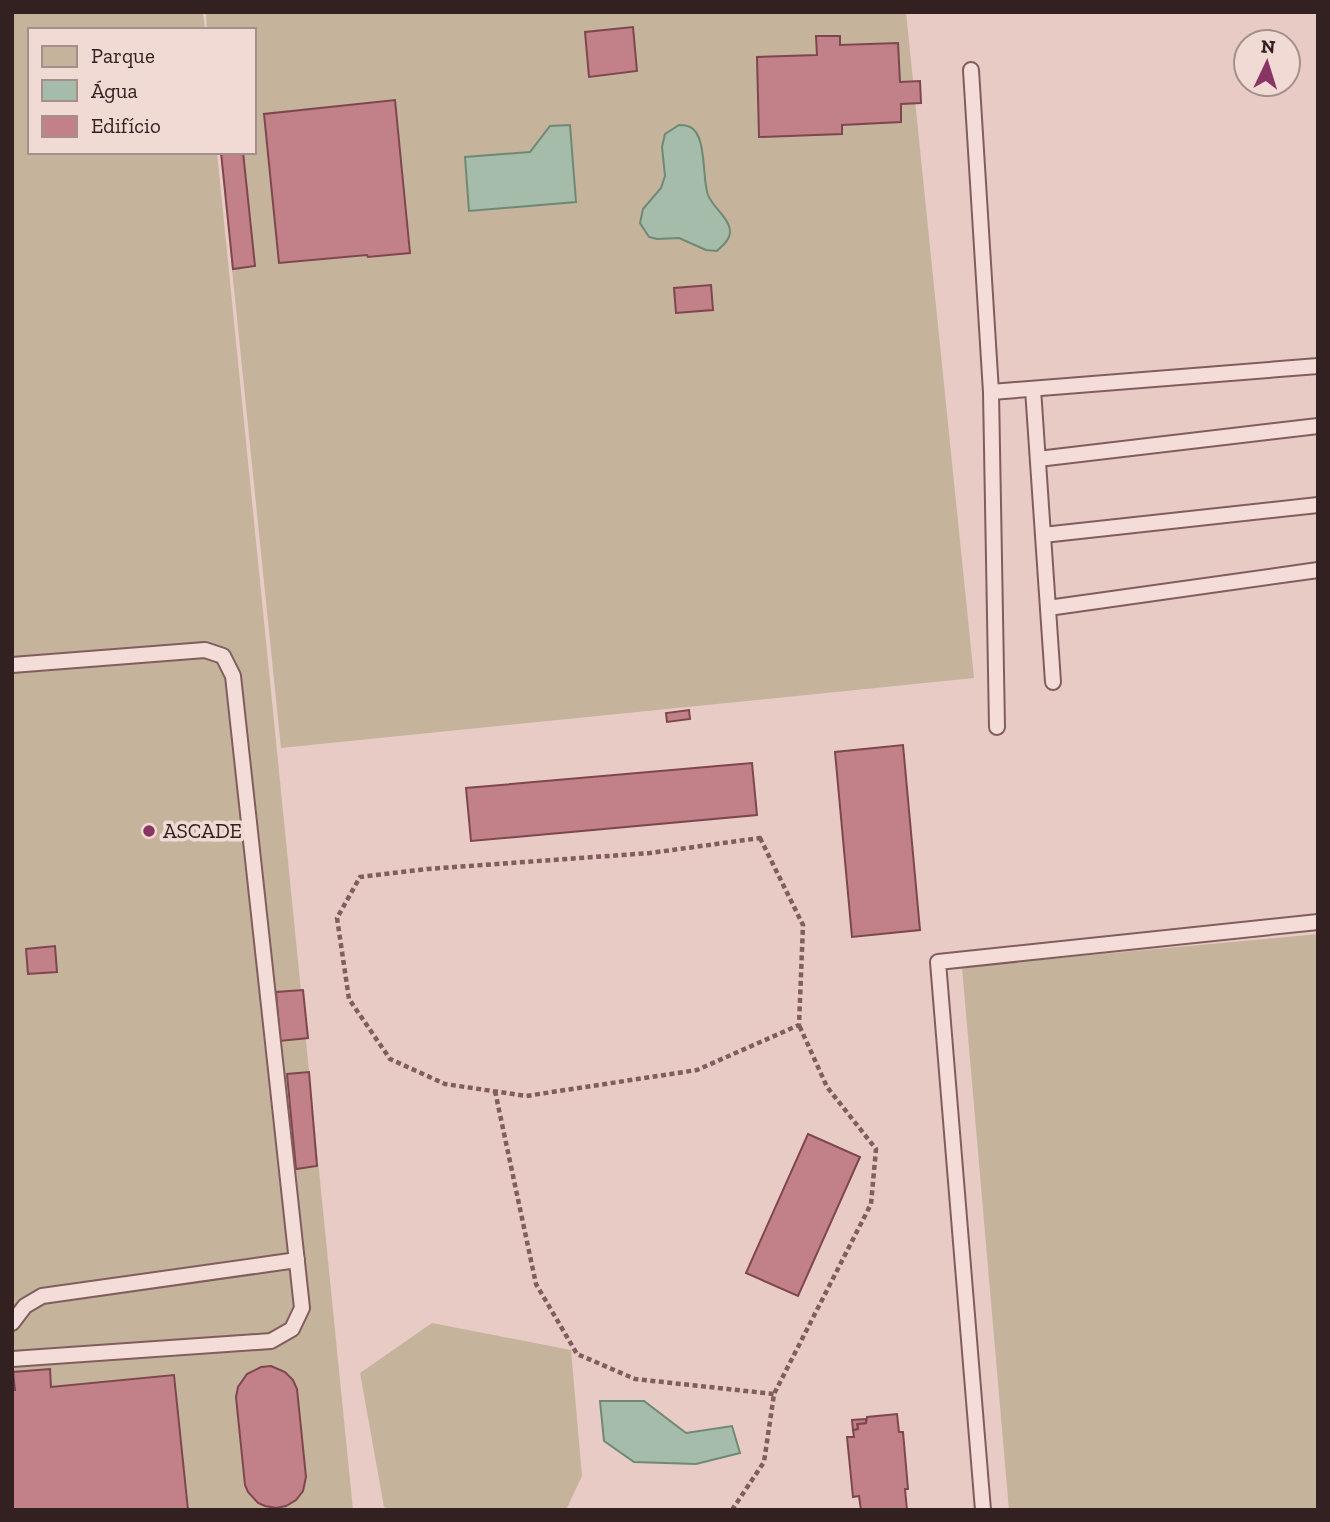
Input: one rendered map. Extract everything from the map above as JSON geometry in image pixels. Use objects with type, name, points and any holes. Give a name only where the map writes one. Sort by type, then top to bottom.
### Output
[{"type":"lane","points":[[971,70],[991,392],[997,727]]},
{"type":"lane","points":[[991,392],[1318,366]]},
{"type":"lane","points":[[1033,389],[1054,682]]},
{"type":"lane","points":[[1038,459],[1318,426]]},
{"type":"lane","points":[[1043,535],[1318,505]]},
{"type":"lane","points":[[1048,608],[1318,570]]},
{"type":"lane","points":[[12,665],[205,650],[223,656],[233,676],[302,1308],[292,1329],[271,1341],[12,1359]]},
{"type":"lane","points":[[984,1510],[938,962],[1318,922]]},
{"type":"lane","points":[[12,1323],[25,1306],[41,1296],[297,1260]]},
{"type":"path","points":[[732,1510],[764,1462],[774,1394],[871,1203],[876,1149],[827,1087],[799,1025],[803,925],[760,838],[650,853],[427,869],[360,877],[337,918],[349,999],[390,1059],[445,1084],[526,1096],[697,1070],[799,1025]]},
{"type":"path","points":[[495,1091],[536,1284],[577,1353],[635,1379],[774,1394]]},
{"type":"green space","name":"ASCADE","points":[[12,12],[203,12],[205,28],[28,28],[28,154],[217,154],[353,1510],[12,1510]]},
{"type":"green space","points":[[206,12],[906,12],[974,678],[281,748],[220,154],[256,154],[256,28],[207,28]]},
{"type":"green space","points":[[1318,934],[1318,1510],[1009,1510],[962,967]]},
{"type":"green space","points":[[432,1323],[571,1350],[582,1476],[566,1510],[390,1510],[384,1507],[360,1373]]},
{"type":"water","points":[[570,125],[576,202],[469,211],[465,157],[530,152],[550,126]]},
{"type":"water","points":[[679,125],[690,127],[699,138],[708,195],[730,228],[728,238],[717,251],[706,250],[679,238],[649,237],[640,223],[643,209],[661,188],[665,176],[662,147],[665,134]]},
{"type":"water","points":[[600,1401],[644,1401],[686,1433],[732,1426],[740,1453],[696,1464],[634,1462],[604,1441]]},
{"type":"building","points":[[633,27],[637,71],[589,77],[585,32]]},
{"type":"building","points":[[816,36],[840,36],[840,45],[898,43],[900,82],[920,81],[921,103],[901,104],[901,122],[842,125],[842,134],[759,137],[757,57],[817,55]]},
{"type":"building","points":[[395,100],[410,253],[279,263],[264,114]]},
{"type":"building","points":[[221,154],[243,154],[255,266],[233,269]]},
{"type":"building","points":[[711,285],[713,310],[676,313],[674,288]]},
{"type":"building","points":[[689,710],[690,719],[667,722],[666,713]]},
{"type":"building","points":[[903,745],[920,930],[852,937],[835,752]]},
{"type":"building","points":[[752,763],[757,815],[471,841],[466,788]]},
{"type":"building","points":[[55,946],[57,972],[28,974],[26,949]]},
{"type":"building","points":[[303,990],[308,1038],[280,1041],[276,992]]},
{"type":"building","points":[[309,1072],[317,1166],[296,1169],[287,1074]]},
{"type":"building","points":[[808,1134],[860,1157],[798,1296],[746,1273]]},
{"type":"building","points":[[271,1366],[285,1372],[297,1389],[306,1477],[303,1491],[296,1500],[276,1508],[258,1503],[245,1485],[236,1397],[238,1387],[247,1374],[261,1367]]},
{"type":"building","points":[[50,1369],[51,1387],[174,1375],[188,1510],[12,1510],[12,1390],[15,1390],[13,1372]]},
{"type":"building","points":[[897,1414],[899,1432],[903,1432],[907,1510],[861,1510],[859,1496],[853,1497],[847,1437],[854,1437],[853,1430],[858,1429],[857,1424],[866,1423],[867,1417]]},
{"type":"building","points":[[866,1419],[866,1423],[857,1424],[858,1429],[853,1430],[852,1420]]},
{"type":"place","name":"ASCADE","points":[[149,831]]}]
